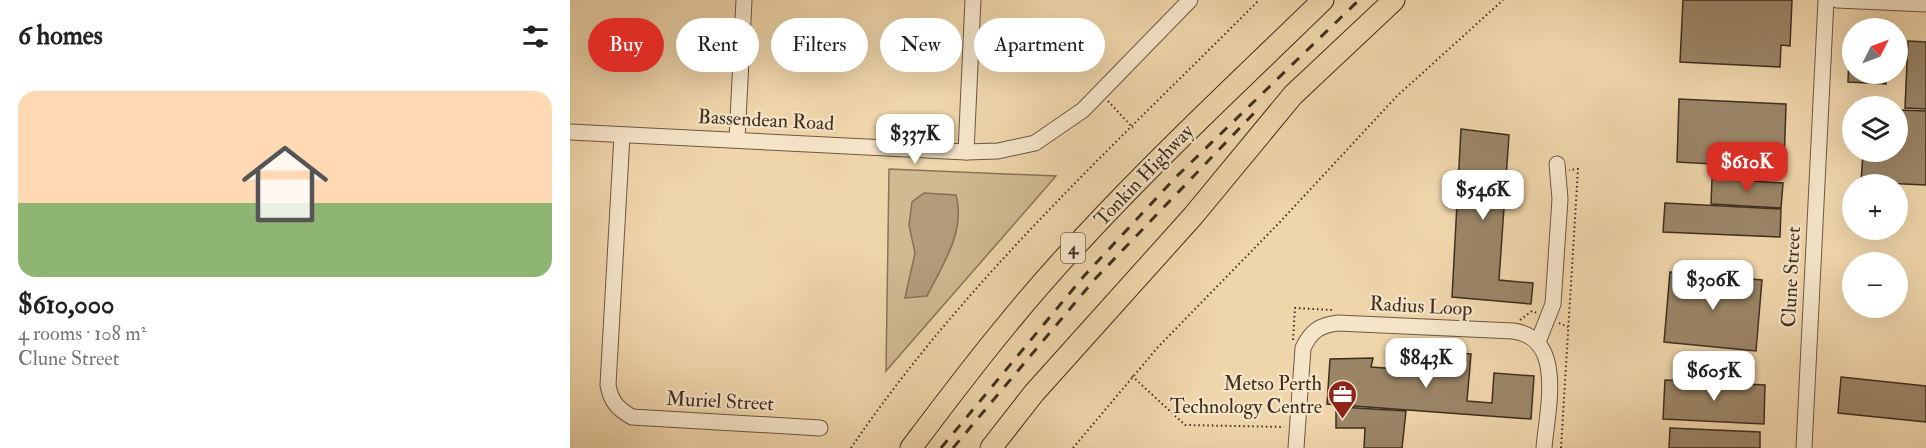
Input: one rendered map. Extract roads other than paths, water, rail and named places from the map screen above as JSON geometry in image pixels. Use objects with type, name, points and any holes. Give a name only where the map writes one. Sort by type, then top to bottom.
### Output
[{"type":"highway","points":[[1255,66],[1314,0]]},
{"type":"highway","name":"Tonkin Highway","points":[[911,448],[991,344],[1083,237],[1181,135],[1323,0]]},
{"type":"highway","points":[[1193,216],[1293,95],[1394,0]]},
{"type":"highway","points":[[991,448],[1034,393],[1193,216],[1308,95],[1406,0]]},
{"type":"street","points":[[737,139],[744,0]]},
{"type":"street","points":[[966,152],[973,0]]},
{"type":"street","name":"Bassendean Road","points":[[570,132],[966,152],[998,151],[1035,143],[1083,110],[1190,0]]},
{"type":"street","name":"Clune Street","points":[[1804,448],[1826,0]]},
{"type":"street","points":[[1837,0],[1926,4]]},
{"type":"street","name":"Muriel Street","points":[[622,135],[608,386],[611,398],[619,409],[632,417],[820,428]]},
{"type":"street","points":[[1544,448],[1549,368],[1538,342],[1553,304],[1560,199],[1558,167]]},
{"type":"street","name":"Radius Loop","points":[[1296,448],[1303,348],[1309,336],[1321,326],[1338,323],[1512,332],[1523,333],[1538,342]]},
{"type":"railway","points":[[941,448],[1084,276],[1176,177],[1359,0]]},
{"type":"railway","points":[[953,448],[1095,279],[1256,111]]},
{"type":"place","name":"Metso Perth Technology Centre","points":[[1343,420]]}]
